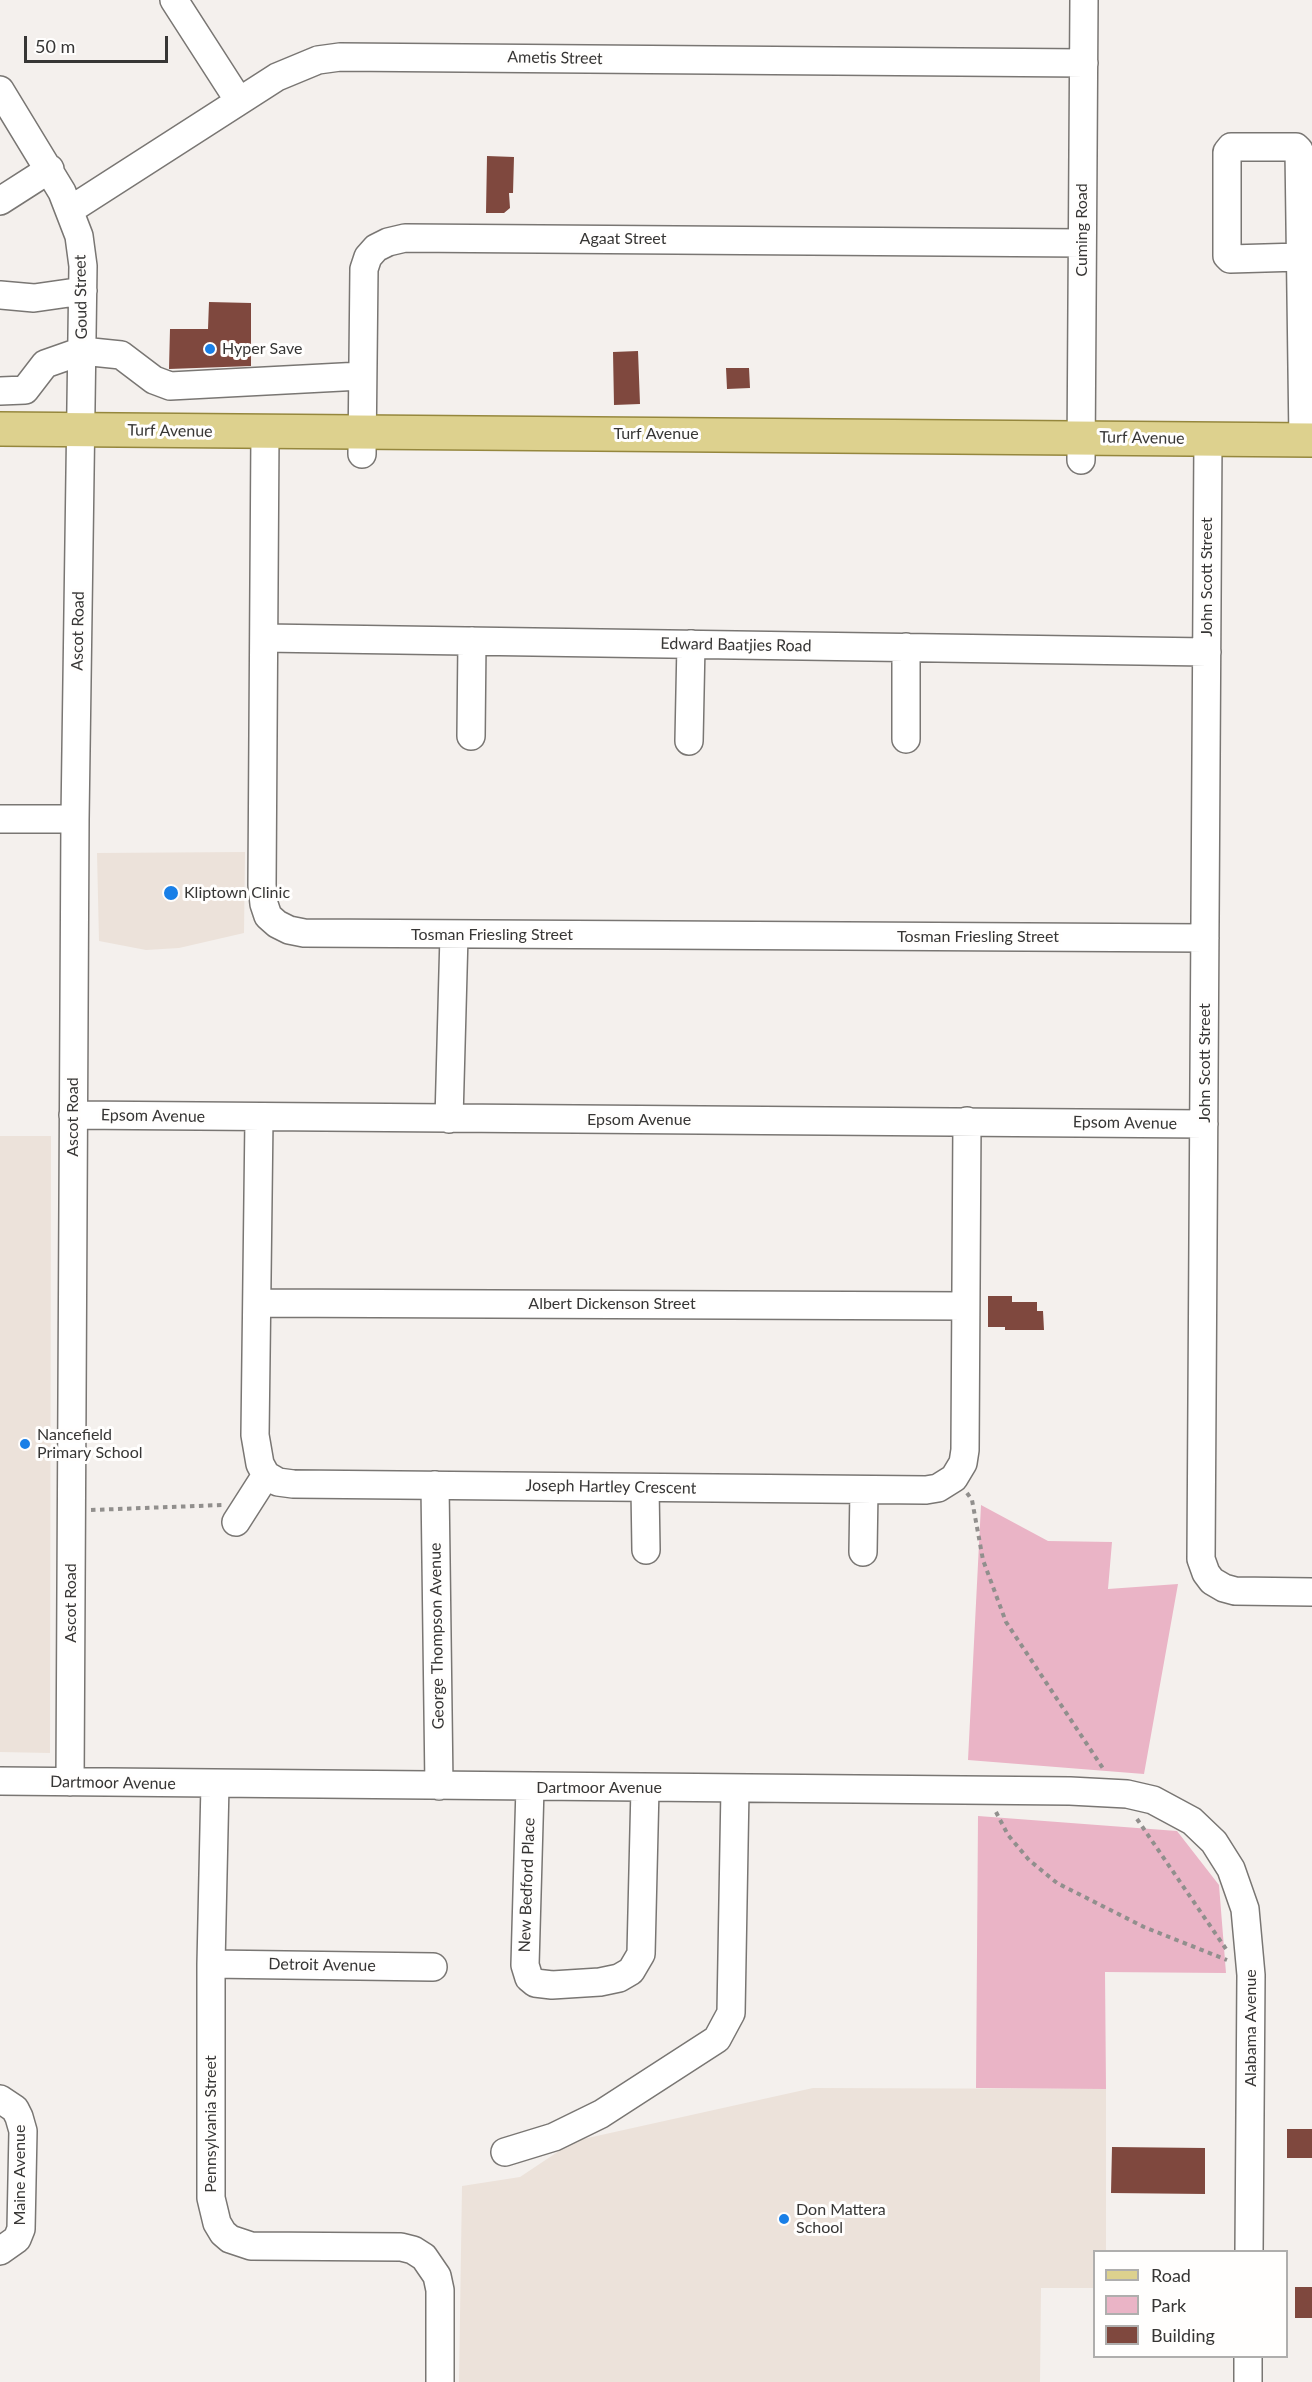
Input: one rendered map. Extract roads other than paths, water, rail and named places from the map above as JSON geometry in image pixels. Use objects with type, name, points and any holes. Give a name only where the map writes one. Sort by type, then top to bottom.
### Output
[{"type":"main road","name":"Turf Avenue","points":[[0,429],[81,441]]},
{"type":"main road","name":"Turf Avenue","points":[[0,451],[81,441],[1208,450],[1309,447]]},
{"type":"street","points":[[174,0],[240,101]]},
{"type":"street","name":"Cuming Road","points":[[1081,449],[1084,0]]},
{"type":"street","name":"Ametis Street","points":[[70,210],[240,101],[297,67],[318,60],[340,57],[1084,63]]},
{"type":"street","name":"Goud Street","points":[[0,90],[50,169],[70,210],[82,250],[81,441]]},
{"type":"street","points":[[1300,258],[1230,258],[1227,256],[1227,152],[1231,147],[1296,147],[1299,150],[1300,258],[1309,447]]},
{"type":"street","points":[[0,201],[50,169]]},
{"type":"street","name":"Agaat Street","points":[[361,443],[364,269],[368,257],[376,248],[388,242],[405,238],[1082,243]]},
{"type":"street","points":[[0,295],[34,298],[83,291]]},
{"type":"street","points":[[0,392],[25,390],[45,364],[82,351],[121,355],[154,380],[170,386],[361,376]]},
{"type":"street","name":"Ascot Road","points":[[70,1782],[75,819],[81,441]]},
{"type":"street","name":"Tosman Friesling Street","points":[[265,442],[262,885],[268,915],[277,924],[289,930],[304,933],[1205,938]]},
{"type":"street","name":"John Scott Street","points":[[1208,450],[1201,1559],[1212,1581],[1224,1588],[1235,1591],[1312,1592]]},
{"type":"street","name":"Edward Baatjies Road","points":[[264,638],[1207,652]]},
{"type":"street","points":[[471,736],[472,641]]},
{"type":"street","points":[[689,741],[691,644]]},
{"type":"street","points":[[906,647],[906,739]]},
{"type":"street","points":[[0,819],[75,819]]},
{"type":"street","points":[[449,1119],[454,934]]},
{"type":"street","name":"Epsom Avenue","points":[[73,1115],[967,1121],[1204,1125]]},
{"type":"street","points":[[242,1513],[266,1475],[260,1464],[255,1435],[259,1118]]},
{"type":"street","points":[[965,1306],[967,1121]]},
{"type":"street","name":"Albert Dickenson Street","points":[[258,1303],[965,1306]]},
{"type":"street","name":"Joseph Hartley Crescent","points":[[266,1475],[278,1482],[293,1484],[864,1490],[938,1488],[954,1479],[963,1463],[965,1450],[965,1306]]},
{"type":"street","name":"George Thompson Avenue","points":[[435,1485],[440,1786]]},
{"type":"street","points":[[645,1488],[646,1550]]},
{"type":"street","points":[[863,1552],[864,1490]]},
{"type":"street","name":"Dartmoor Avenue","points":[[0,1781],[985,1790],[1121,1794],[1153,1800],[1192,1821]]},
{"type":"street","name":"Pennsylvania Street","points":[[215,1784],[211,1964],[211,2198],[217,2223],[230,2239],[251,2246],[400,2247],[413,2250],[424,2257],[436,2276],[440,2290],[440,2382]]},
{"type":"street","name":"New Bedford Place","points":[[530,1787],[525,1965],[529,1978],[535,1983],[544,1985],[600,1982],[619,1978],[631,1971],[641,1954],[645,1788]]},
{"type":"street","points":[[505,2152],[554,2137],[601,2114],[717,2039],[731,2013],[735,1789]]},
{"type":"street","name":"Alabama Avenue","points":[[1192,1821],[1210,1838],[1223,1856],[1240,1891],[1248,1926],[1244,1969],[1249,2250]]},
{"type":"street","name":"Detroit Avenue","points":[[211,1964],[432,1967]]},
{"type":"street","name":"Maine Avenue","points":[[0,2099],[15,2109],[22,2124],[22,2195],[21,2229],[17,2239],[0,2251]]},
{"type":"street","points":[[1248,2358],[1248,2382]]},
{"type":"place","name":"Hyper Save","points":[[210,349]]},
{"type":"place","name":"Kliptown Clinic","points":[[171,893]]},
{"type":"place","name":"Nancefield Primary School","points":[[25,1444]]},
{"type":"place","name":"Don Mattera School","points":[[784,2219]]}]
